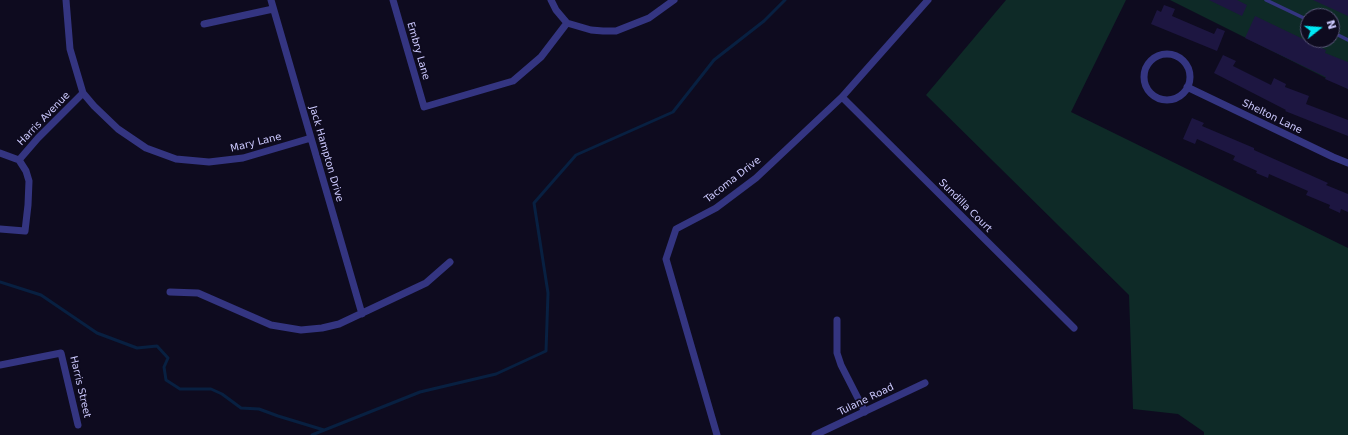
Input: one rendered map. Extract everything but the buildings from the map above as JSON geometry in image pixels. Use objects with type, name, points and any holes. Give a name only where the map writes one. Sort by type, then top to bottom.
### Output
[{"type":"street","name":"Mary Lane","points":[[66,0],[70,49],[83,93],[118,129],[146,148],[176,159],[209,162],[243,158],[311,138]]},
{"type":"street","name":"Jack Hampton Drive","points":[[270,0],[362,314]]},
{"type":"street","name":"Embry Lane","points":[[393,0],[424,107],[513,81],[541,57],[567,23]]},
{"type":"street","points":[[551,0],[556,10],[567,23],[590,30],[616,31],[649,18],[674,0]]},
{"type":"street","name":"Tacoma Drive","points":[[717,435],[666,259],[676,229],[716,208],[756,178],[842,97],[928,0]]},
{"type":"street","points":[[204,24],[273,9]]},
{"type":"street","points":[[1166,54],[1174,56],[1186,65],[1189,72],[1190,80],[1187,87],[1177,98],[1163,100],[1156,98],[1150,94],[1146,88],[1144,73],[1152,60],[1158,56],[1166,54]]},
{"type":"street","name":"Shelton Lane","points":[[1187,87],[1348,163]]},
{"type":"street","name":"Harris Avenue","points":[[19,160],[38,138],[83,93]]},
{"type":"street","name":"Sundilla Court","points":[[842,97],[1074,328]]},
{"type":"street","points":[[0,153],[19,160],[26,171],[29,181],[25,231],[0,229]]},
{"type":"street","points":[[170,292],[198,293],[271,325],[301,330],[322,328],[339,324],[426,283],[450,262]]},
{"type":"street","points":[[836,320],[837,353],[841,365],[865,412]]},
{"type":"street","name":"Harris Street","points":[[0,365],[61,353],[78,425]]},
{"type":"street","name":"Tulane Road","points":[[815,435],[925,383]]},
{"type":"lane","points":[[1266,0],[1300,16]]},
{"type":"green space","points":[[1006,0],[1126,0],[1071,112],[1348,248],[1348,435],[1204,435],[1204,432],[1178,414],[1133,409],[1129,295],[926,95]]},
{"type":"green space","points":[[1170,0],[1348,0],[1348,89]]},
{"type":"waterway","points":[[312,435],[420,392],[496,374],[546,351],[548,293],[534,203],[576,155],[673,112],[714,60],[764,21],[785,0]]},
{"type":"waterway","points":[[0,282],[41,295],[97,333],[137,348],[157,346],[168,358],[164,367],[166,380],[180,389],[211,389],[222,394],[241,408],[259,409],[324,430]]}]
